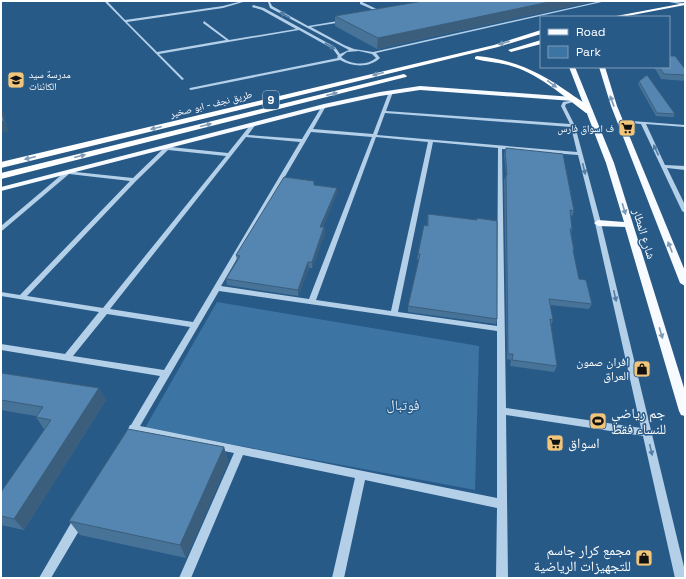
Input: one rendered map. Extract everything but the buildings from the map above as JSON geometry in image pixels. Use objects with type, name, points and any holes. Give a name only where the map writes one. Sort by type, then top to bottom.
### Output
[{"type":"highway","points":[[619,16],[685,4]]},
{"type":"highway","points":[[646,16],[685,8]]},
{"type":"highway","name":"طريق نجف - ابو صخير","points":[[1,165],[488,48],[540,32]]},
{"type":"highway","name":"طريق نجف - ابو صخير","points":[[1,176],[540,42]]},
{"type":"highway","points":[[524,46],[540,47]]},
{"type":"highway","points":[[477,58],[502,60],[527,69],[542,77],[590,111]]},
{"type":"main road","name":"شارع المطار","points":[[572,68],[610,163],[685,411]]},
{"type":"main road","name":"شارع المطار","points":[[602,68],[609,93],[685,284]]},
{"type":"main road","points":[[1,189],[324,106],[391,92],[420,88],[574,100]]},
{"type":"main road","points":[[598,223],[629,225]]},
{"type":"street","points":[[105,1],[182,79]]},
{"type":"street","points":[[253,6],[274,1]]},
{"type":"street","points":[[267,3],[271,7],[343,46],[373,53],[605,1]]},
{"type":"street","points":[[669,1],[685,4]]},
{"type":"street","points":[[361,3],[385,13]]},
{"type":"street","points":[[125,21],[244,4],[263,9],[334,48],[340,57],[350,63],[365,64],[377,60],[378,58],[373,53]]},
{"type":"street","points":[[377,14],[392,12]]},
{"type":"street","points":[[307,27],[346,20]]},
{"type":"street","points":[[204,22],[230,41]]},
{"type":"street","points":[[157,53],[299,29]]},
{"type":"street","points":[[191,89],[340,57],[346,52],[357,50]]},
{"type":"street","points":[[312,302],[391,92]]},
{"type":"street","points":[[574,100],[565,103],[564,106],[573,126],[598,223],[681,578]]},
{"type":"street","points":[[125,442],[324,106]]},
{"type":"street","points":[[383,112],[573,126]]},
{"type":"street","points":[[620,121],[685,126]]},
{"type":"street","points":[[643,123],[685,211]]},
{"type":"street","points":[[67,358],[254,124]]},
{"type":"street","points":[[310,130],[580,154]]},
{"type":"street","points":[[245,136],[303,142]]},
{"type":"street","points":[[394,314],[431,141]]},
{"type":"street","points":[[21,298],[134,180],[168,147],[229,155]]},
{"type":"street","points":[[500,147],[502,578]]},
{"type":"street","points":[[664,166],[685,168]]},
{"type":"street","points":[[1,229],[68,172],[134,180]]},
{"type":"street","points":[[216,288],[501,329]]},
{"type":"street","points":[[1,294],[194,325]]},
{"type":"street","points":[[1,347],[166,374]]},
{"type":"street","points":[[502,411],[647,433]]},
{"type":"street","points":[[133,428],[502,504]]},
{"type":"street","points":[[185,578],[240,450]]},
{"type":"street","points":[[338,578],[361,475]]},
{"type":"street","points":[[45,578],[85,510]]},
{"type":"green space","name":"فوتبال","points":[[217,302],[479,346],[475,490],[145,428]]},
{"type":"place","name":"مدرسة سيد الكائنات","points":[[16,80]]},
{"type":"place","name":"ف اسواق فارس","points":[[627,128]]},
{"type":"place","name":"افران صمون العراق","points":[[642,369]]},
{"type":"place","name":"جم رياضي للنساء فقط","points":[[598,421]]},
{"type":"place","name":"اسواق","points":[[555,443]]},
{"type":"place","name":"مجمع كرار جاسم للتجهيزات الرياضية","points":[[644,558]]}]
